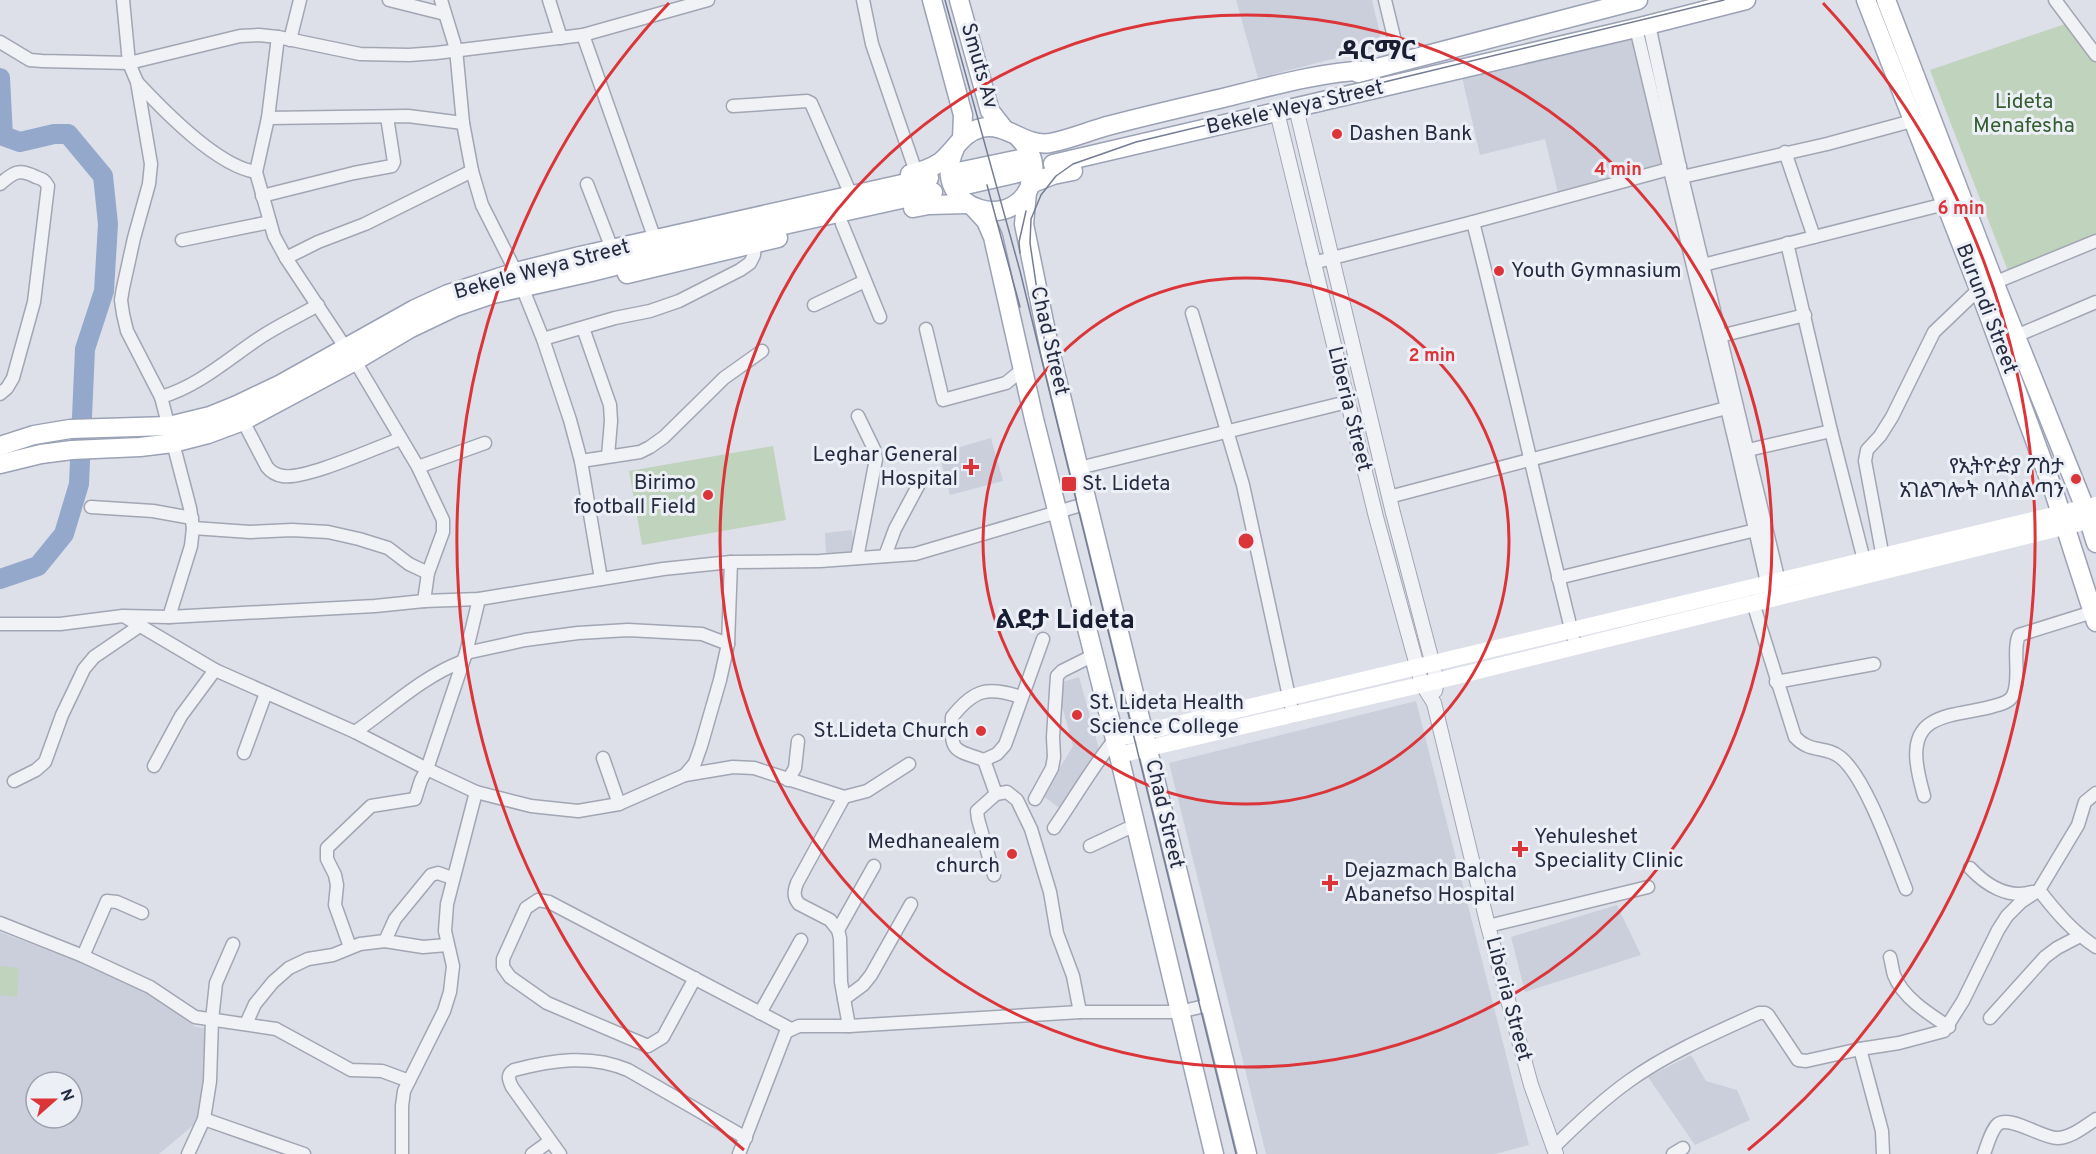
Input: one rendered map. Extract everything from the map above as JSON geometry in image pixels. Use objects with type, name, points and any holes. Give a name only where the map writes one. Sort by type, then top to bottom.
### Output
[{"type":"main road","points":[[932,0],[963,115],[958,143],[949,164],[950,179],[955,191],[970,206]]},
{"type":"main road","name":"Smuts Av","points":[[959,0],[990,111],[1010,132]]},
{"type":"main road","name":"Bekele Weya Street","points":[[1638,0],[1369,70],[1052,157],[1296,108],[1642,27],[1746,0]]},
{"type":"main road","name":"Burundi Street","points":[[1866,0],[1946,204],[1987,286],[2016,336],[2091,513],[2096,543]]},
{"type":"main road","name":"Burundi Street","points":[[1886,0],[1987,286],[2095,615]]},
{"type":"main road","points":[[519,280],[587,273],[725,238],[926,181],[958,143],[969,133],[982,128],[1010,132],[1035,144],[1049,143],[1259,89],[1342,71],[1369,70]]},
{"type":"main road","points":[[959,179],[1053,176],[1193,141],[1269,114]]},
{"type":"main road","points":[[587,273],[609,278],[929,205],[970,206],[990,211],[1004,210],[1017,203],[1032,161],[1027,146],[1010,132]]},
{"type":"main road","name":"Chad Street","points":[[1025,177],[1024,224],[1048,341],[1247,1154]]},
{"type":"main road","points":[[580,256],[598,244],[697,219],[848,188],[926,181]]},
{"type":"main road","name":"Bekele Weya Street","points":[[0,446],[34,435],[77,429],[171,435],[350,354],[415,309],[448,294],[519,280],[580,256],[926,181]]},
{"type":"main road","name":"Chad Street","points":[[970,206],[986,221],[993,237],[1057,511],[1094,655],[1114,748],[1135,825],[1214,1154]]},
{"type":"main road","points":[[0,464],[32,456],[78,449],[140,447],[171,435],[208,434],[243,421],[350,354]]},
{"type":"main road","points":[[1114,748],[1427,675],[2091,513]]},
{"type":"main road","points":[[1573,639],[1753,603],[1775,590]]},
{"type":"street","points":[[123,0],[129,63],[137,82],[151,164],[149,184],[134,238],[121,300],[127,331],[161,397],[193,523],[191,546],[169,617]]},
{"type":"street","points":[[300,0],[284,39],[256,172],[274,236],[286,258],[350,354],[418,467],[443,520],[443,532],[429,573],[424,601]]},
{"type":"street","points":[[389,0],[445,14]]},
{"type":"street","points":[[441,0],[456,49],[463,123],[472,171],[482,206],[519,280],[543,339],[570,420],[581,461],[601,579]]},
{"type":"street","points":[[549,0],[561,38]]},
{"type":"street","points":[[0,42],[30,60],[129,63],[240,36],[259,35],[360,54],[409,55],[583,34],[708,0]]},
{"type":"street","points":[[863,0],[872,44],[882,75],[926,181]]},
{"type":"street","points":[[1385,0],[1400,62]]},
{"type":"street","points":[[2055,0],[2096,55]]},
{"type":"street","points":[[1642,27],[1775,590]]},
{"type":"street","points":[[583,34],[652,231]]},
{"type":"street","points":[[137,82],[174,120],[214,152],[235,166],[256,172]]},
{"type":"street","points":[[733,106],[807,101],[811,103],[848,188]]},
{"type":"street","name":"Liberia Street","points":[[1296,108],[1389,497],[1427,675],[1488,926],[1530,1084],[1555,1151]]},
{"type":"street","name":"Liberia Street","points":[[1269,114],[1313,263],[1376,517],[1427,675]]},
{"type":"street","points":[[268,118],[408,116],[463,123]]},
{"type":"street","points":[[262,196],[392,166],[394,162],[387,117]]},
{"type":"street","points":[[1313,263],[1677,171],[1827,144],[1912,121]]},
{"type":"street","points":[[1785,152],[1814,237]]},
{"type":"street","points":[[0,184],[19,171],[45,181],[48,186],[34,302],[13,378],[0,394]]},
{"type":"street","points":[[286,258],[318,242],[365,224],[472,171]]},
{"type":"street","points":[[1677,171],[1720,336],[1732,407],[1748,450],[1760,528]]},
{"type":"street","points":[[587,184],[609,242]]},
{"type":"street","points":[[1703,265],[1946,204]]},
{"type":"street","points":[[182,240],[270,222]]},
{"type":"street","points":[[1473,222],[1503,339],[1529,461],[1573,639]]},
{"type":"street","points":[[842,224],[880,317]]},
{"type":"street","points":[[1885,564],[1865,461],[1867,450],[1880,436],[1892,417],[1934,332],[1987,286],[2096,241]]},
{"type":"street","points":[[1787,243],[1866,568]]},
{"type":"street","points":[[543,339],[615,318],[650,311],[679,301],[750,263],[754,255],[755,244]]},
{"type":"street","points":[[814,305],[865,281]]},
{"type":"street","points":[[2016,336],[2096,302]]},
{"type":"street","points":[[161,397],[178,392],[262,337],[318,305]]},
{"type":"street","points":[[1192,313],[1229,431],[1243,485],[1291,706]]},
{"type":"street","points":[[1720,336],[1805,315]]},
{"type":"street","points":[[584,328],[610,405],[608,456]]},
{"type":"street","points":[[926,329],[943,400],[1006,383],[1023,369]]},
{"type":"street","points":[[581,461],[640,452],[650,447],[664,437],[724,378],[762,351]]},
{"type":"street","points":[[1079,468],[1347,402]]},
{"type":"street","points":[[1389,497],[1732,407]]},
{"type":"street","points":[[857,558],[876,459],[874,449],[858,416]]},
{"type":"street","points":[[243,421],[267,467],[281,476],[302,475],[400,439]]},
{"type":"street","points":[[1748,450],[1831,431]]},
{"type":"street","points":[[1357,439],[1374,435]]},
{"type":"street","points":[[418,467],[485,443]]},
{"type":"street","points":[[885,556],[895,529],[919,484]]},
{"type":"street","points":[[1,628],[123,616],[169,617],[479,599],[663,569],[732,562],[820,561],[885,556],[926,551],[1088,503]]},
{"type":"street","points":[[92,507],[153,511],[193,523],[250,532],[292,530],[328,532],[388,548],[409,564],[429,573]]},
{"type":"street","points":[[1558,578],[1760,528]]},
{"type":"street","points":[[685,775],[695,763],[701,746],[728,644],[732,562]]},
{"type":"street","points":[[350,947],[335,905],[337,885],[327,859],[327,848],[371,806],[415,799],[464,657],[479,599]]},
{"type":"street","points":[[1753,603],[1795,737],[1810,748],[1828,751],[1839,756],[1848,765],[1865,790],[1906,889]]},
{"type":"street","points":[[1924,796],[1916,762],[1916,750],[1924,729],[1932,722],[1949,716],[1985,709],[2008,700],[2014,694],[2016,641],[2019,635],[2095,615]]},
{"type":"street","points":[[123,616],[215,670],[355,732],[476,792],[531,806],[578,811],[619,804],[685,775],[744,767],[754,768],[844,797],[867,791],[909,764]]},
{"type":"street","points":[[15,781],[36,770],[45,762],[62,715],[84,669],[94,657],[141,625]]},
{"type":"street","points":[[355,732],[414,688],[464,657],[525,640],[578,633],[628,630],[702,634],[728,644]]},
{"type":"street","points":[[1021,697],[993,689],[983,691],[969,699],[952,717],[951,740],[954,747],[958,751],[984,760],[997,754],[1005,745],[1043,639]]},
{"type":"street","points":[[1035,799],[1052,768],[1054,757],[1057,676],[1062,671],[1094,655]]},
{"type":"street","points":[[1776,682],[1874,664]]},
{"type":"street","points":[[154,766],[181,716],[215,670]]},
{"type":"street","points":[[244,753],[266,693]]},
{"type":"street","points":[[788,780],[795,768],[798,741]]},
{"type":"street","points":[[1054,828],[1093,766],[1114,748]]},
{"type":"street","points":[[603,758],[619,804]]},
{"type":"street","points":[[984,760],[996,794]]},
{"type":"street","points":[[402,1154],[404,1091],[444,1011],[450,992],[453,966],[445,931],[447,904],[476,792]]},
{"type":"street","points":[[994,875],[977,811],[996,794],[1007,792],[1017,800],[1031,829],[1050,892],[1057,933],[1073,976],[1080,1012]]},
{"type":"street","points":[[1555,1151],[1581,1119],[1630,1080],[1677,1053],[1759,1013],[1765,1012],[1768,1015],[1798,1060],[1806,1061],[1937,1034],[1949,1027],[1998,930],[2007,916],[2021,902],[2039,890],[2078,825],[2085,802],[2096,793]]},
{"type":"street","points":[[844,797],[794,892],[795,900],[799,904],[830,920],[838,930],[844,999],[849,1026]]},
{"type":"street","points":[[1090,846],[1135,825]]},
{"type":"street","points":[[838,930],[874,866]]},
{"type":"street","points":[[1970,868],[1988,885],[2008,892],[2023,895],[2039,890]]},
{"type":"street","points":[[385,941],[395,919],[431,875],[438,873],[452,878]]},
{"type":"street","points":[[1488,926],[1648,887]]},
{"type":"street","points":[[2039,890],[2080,936],[2096,947]]},
{"type":"street","points":[[694,978],[663,1037],[648,1046],[547,1003],[510,977],[503,967],[502,959],[526,908],[538,900],[549,902],[694,978],[790,1029]]},
{"type":"street","points":[[83,956],[107,901],[117,902],[142,913]]},
{"type":"street","points":[[844,999],[863,986],[871,975],[911,904]]},
{"type":"street","points":[[0,923],[83,956],[150,987],[195,1017],[283,1032],[351,1070],[382,1071],[409,1082]]},
{"type":"street","points":[[1990,1018],[2045,957],[2080,936]]},
{"type":"street","points":[[760,1013],[801,940]]},
{"type":"street","points":[[246,1024],[255,1004],[273,982],[289,968],[308,959],[333,955],[350,947],[385,941],[423,947],[447,945]]},
{"type":"street","points":[[188,1154],[204,1119],[210,1081],[216,984],[233,944]]},
{"type":"street","points":[[1890,957],[1894,975],[1903,989],[1929,1014],[1949,1027]]},
{"type":"street","points":[[739,1154],[786,1032],[799,1026],[849,1026],[1080,1012],[1179,1012],[1209,1005]]},
{"type":"street","points":[[1860,1049],[1882,1131],[1883,1154]]},
{"type":"street","points":[[560,1154],[512,1088],[508,1077],[510,1072],[546,1061],[607,1062],[628,1070],[746,1138]]},
{"type":"street","points":[[204,1119],[304,1154]]},
{"type":"street","points":[[1984,1154],[1997,1125],[2002,1122],[2010,1122],[2044,1136],[2057,1138],[2072,1133],[2096,1119]]},
{"type":"street","points":[[532,1154],[550,1141]]},
{"type":"shaded area","points":[[1236,0],[1372,0],[1383,46],[1258,78]]},
{"type":"shaded area","points":[[1635,35],[1664,167],[1558,193],[1545,139],[1480,155],[1462,77]]},
{"type":"shaded area","name":"Leghar General Hospital","points":[[991,438],[1003,481],[950,495],[939,453]]},
{"type":"shaded area","points":[[852,530],[854,551],[826,554],[825,533]]},
{"type":"shaded area","name":"St. Lideta Health Science College","points":[[1079,677],[1099,749],[1062,810],[1043,796],[1073,746],[1056,684]]},
{"type":"shaded area","name":"Dejazmach Balcha Abanefso Hospital","points":[[1416,701],[1529,1145],[1495,1154],[1266,1154],[1169,763]]},
{"type":"shaded area","points":[[1617,905],[1641,955],[1525,992],[1511,937]]},
{"type":"shaded area","points":[[0,932],[131,982],[196,1027],[205,1028],[205,1059],[197,1122],[159,1154],[0,1154]]},
{"type":"shaded area","points":[[1691,1055],[1706,1081],[1737,1090],[1750,1120],[1695,1145],[1648,1077]]},
{"type":"green space","name":"Lideta Menafesha","points":[[2071,22],[2096,56],[2096,241],[2010,276],[1930,70]]},
{"type":"green space","name":"Birimo football Field","points":[[773,446],[786,520],[642,545],[629,471]]},
{"type":"green space","points":[[0,966],[19,968],[17,997],[0,995]]},
{"type":"waterway","points":[[0,78],[3,136],[20,142],[54,134],[68,134],[103,176],[108,224],[104,291],[85,349],[79,484],[64,534],[38,566],[0,579]]},
{"type":"tram line","points":[[945,0],[1020,271],[1236,1154]]},
{"type":"tram line","points":[[1046,351],[1030,243],[1031,219],[1041,195],[1056,176],[1073,164],[1136,142],[1724,0]]},
{"type":"tram line","points":[[987,185],[1020,307]]},
{"type":"tram line","points":[[1020,253],[1019,242],[1026,211]]},
{"type":"place","name":"Dashen Bank","points":[[1337,134]]},
{"type":"place","name":"Youth Gymnasium","points":[[1499,271]]},
{"type":"place","name":"Leghar General Hospital","points":[[971,467]]},
{"type":"place","name":"የኢትዮዽያ ፖስታ አገልግሎት ባለስልጣን","points":[[2076,479]]},
{"type":"place","name":"St. Lideta","points":[[1069,484]]},
{"type":"place","name":"Birimo football Field","points":[[708,495]]},
{"type":"place","name":"St. Lideta Health Science College","points":[[1077,715]]},
{"type":"place","name":"St.Lideta Church","points":[[981,731]]},
{"type":"place","name":"Yehuleshet Speciality Clinic","points":[[1520,849]]},
{"type":"place","name":"Medhanealem church","points":[[1012,854]]},
{"type":"place","name":"Dejazmach Balcha Abanefso Hospital","points":[[1330,883]]},
{"type":"district","name":"ዳርማር","points":[[1377,52]]},
{"type":"district","name":"ልደታ Lideta","points":[[1065,621]]}]
